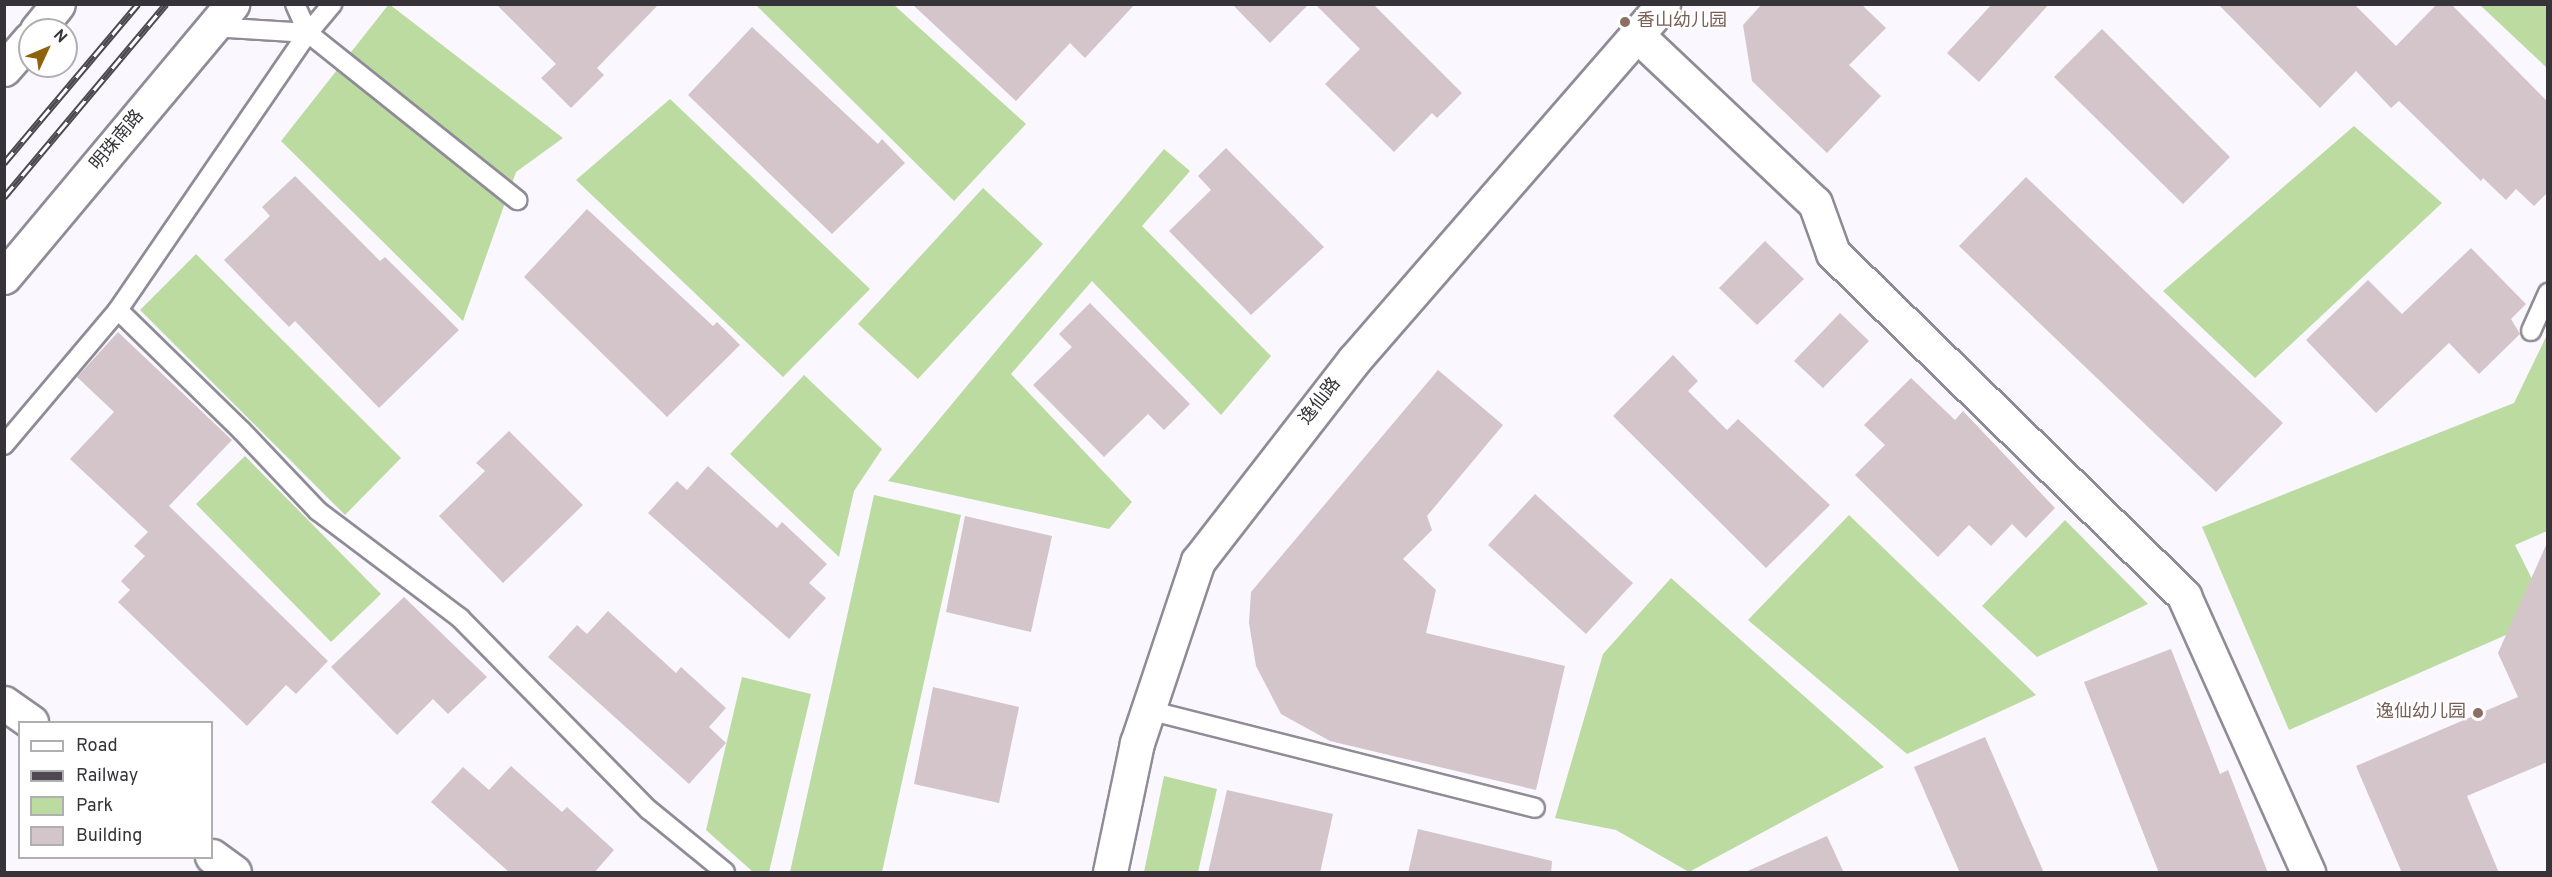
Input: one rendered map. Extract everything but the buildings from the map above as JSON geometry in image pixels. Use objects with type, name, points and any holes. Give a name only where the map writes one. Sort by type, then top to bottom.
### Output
[{"type":"main road","points":[[47,18],[58,4]]},
{"type":"main road","name":"逸仙路","points":[[1110,873],[1137,743],[1198,561],[1354,360],[1663,4]]},
{"type":"main road","name":"明珠南路","points":[[4,277],[223,16]]},
{"type":"main road","points":[[1636,34],[1815,203],[1833,254],[2184,596],[2308,873]]},
{"type":"main road","points":[[4,69],[18,53]]},
{"type":"main road","points":[[4,703],[28,721]]},
{"type":"main road","points":[[213,857],[234,873]]},
{"type":"lane","points":[[295,4],[308,33],[517,200]]},
{"type":"lane","points":[[4,445],[118,310],[308,33],[332,4]]},
{"type":"lane","points":[[223,16],[308,33]]},
{"type":"lane","points":[[2530,331],[2547,293]]},
{"type":"lane","points":[[118,310],[318,511],[460,618],[649,810],[725,873]]},
{"type":"lane","points":[[1148,710],[1535,808]]},
{"type":"green space","points":[[389,4],[563,138],[516,172],[463,321],[281,141]]},
{"type":"green space","points":[[756,5],[894,5],[1026,124],[954,201]]},
{"type":"green space","points":[[2480,5],[2547,5],[2547,68]]},
{"type":"green space","points":[[670,99],[870,289],[783,377],[576,180]]},
{"type":"green space","points":[[2354,126],[2442,203],[2255,378],[2163,291]]},
{"type":"green space","points":[[1164,149],[1190,171],[1142,226],[1271,356],[1221,415],[1092,281],[1011,374],[1132,502],[1109,529],[888,481]]},
{"type":"green space","points":[[983,188],[1043,244],[918,379],[858,324]]},
{"type":"green space","points":[[196,254],[401,458],[345,515],[140,310]]},
{"type":"green space","points":[[2547,335],[2547,531],[2515,545],[2547,609],[2547,617],[2289,730],[2202,527],[2514,403]]},
{"type":"green space","points":[[804,375],[882,449],[854,491],[839,557],[730,454]]},
{"type":"green space","points":[[245,456],[381,594],[331,642],[196,504]]},
{"type":"green space","points":[[874,495],[961,515],[882,872],[790,872]]},
{"type":"green space","points":[[1849,515],[2036,695],[1907,754],[1748,620]]},
{"type":"green space","points":[[2065,520],[2148,604],[2037,657],[1982,606]]},
{"type":"green space","points":[[1671,578],[1884,767],[1689,872],[1616,830],[1555,818],[1603,654]]},
{"type":"green space","points":[[742,677],[811,694],[769,872],[753,872],[706,830]]},
{"type":"green space","points":[[1164,776],[1217,789],[1198,872],[1144,872]]},
{"type":"railway","points":[[4,163],[138,4]]},
{"type":"railway","points":[[4,197],[166,4]]},
{"type":"place","name":"香山幼儿园","points":[[1625,22]]},
{"type":"place","name":"逸仙幼儿园","points":[[2478,713]]}]
